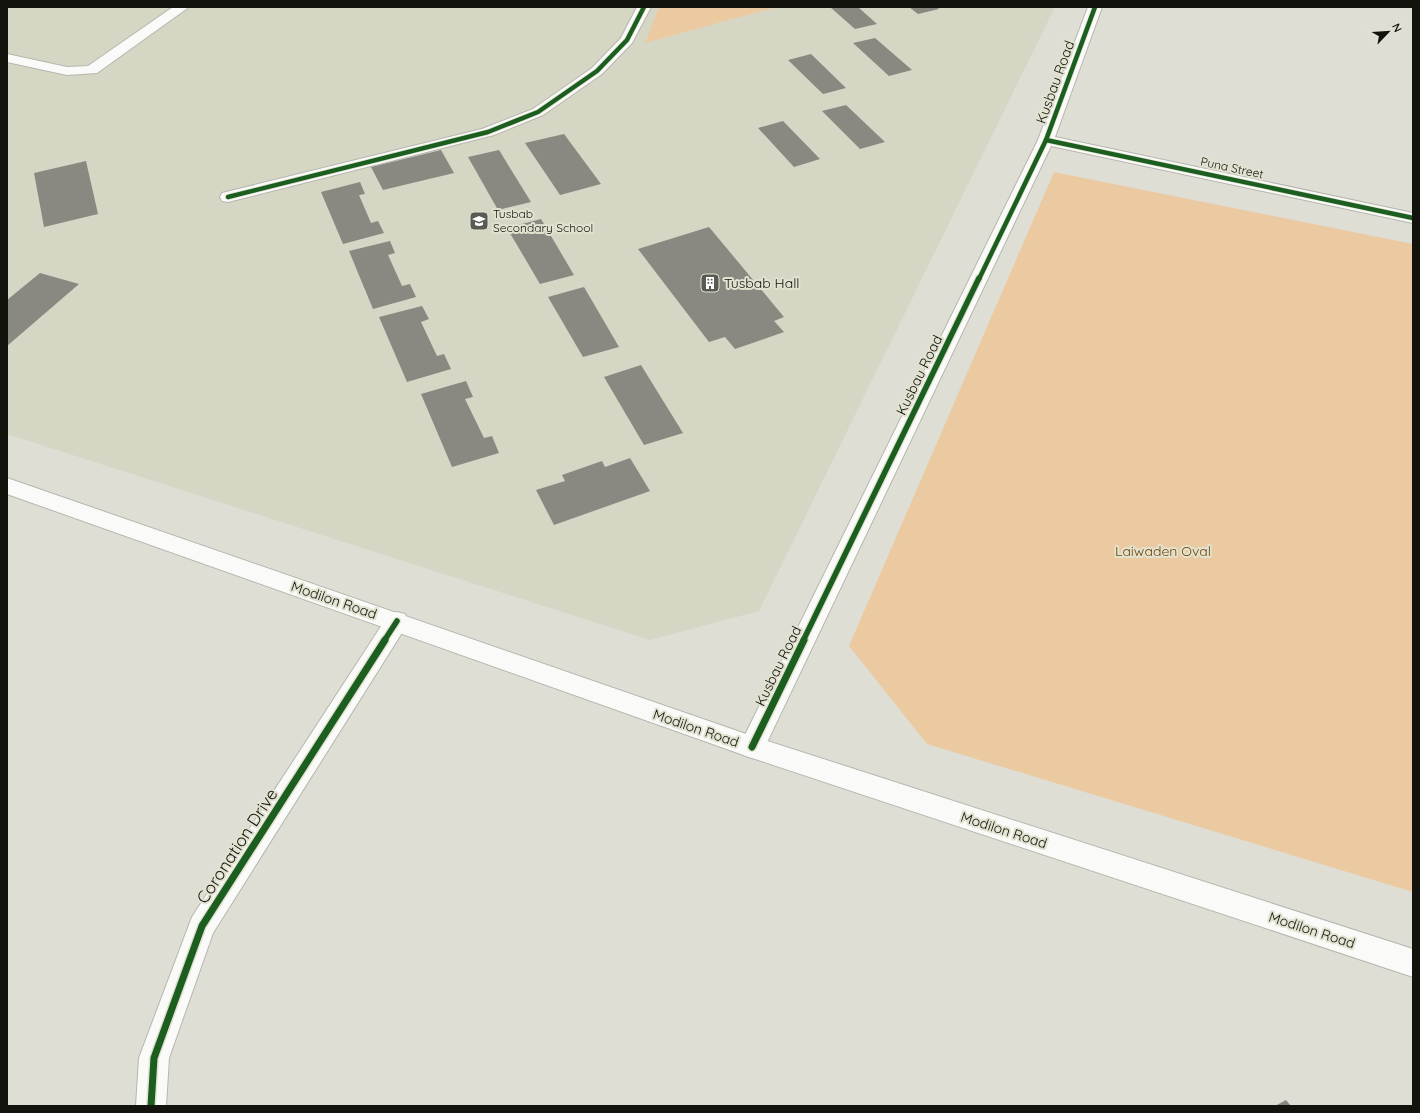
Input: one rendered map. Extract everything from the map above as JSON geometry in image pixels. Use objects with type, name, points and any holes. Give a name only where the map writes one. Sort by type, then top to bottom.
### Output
[{"type":"street","points":[[7,58],[67,71],[92,70],[182,7]]},
{"type":"street","points":[[228,197],[488,132],[538,112],[597,71],[627,40],[644,7]]},
{"type":"street","name":"Kusbau Road","points":[[752,748],[1046,140],[1095,7]]},
{"type":"street","name":"Puna Street","points":[[1046,140],[1413,218]]},
{"type":"street","name":"Modilon Road","points":[[7,486],[752,748],[1413,963]]},
{"type":"street","name":"Coronation Drive","points":[[151,1106],[154,1058],[202,926],[396,622]]},
{"type":"shaded area","name":"Tusbab Secondary School","points":[[7,7],[1055,7],[759,611],[650,640],[7,434]]},
{"type":"green space","points":[[659,7],[777,7],[645,43]]},
{"type":"green space","name":"Laiwaden Oval","points":[[1054,172],[1413,244],[1413,892],[927,744],[849,646]]},
{"type":"building","points":[[830,7],[858,7],[877,24],[855,29]]},
{"type":"building","points":[[909,7],[937,7],[939,9],[918,14]]},
{"type":"building","points":[[875,38],[912,70],[889,76],[853,43]]},
{"type":"building","points":[[811,54],[846,88],[823,94],[788,60]]},
{"type":"building","points":[[846,105],[885,142],[860,149],[822,111]]},
{"type":"building","points":[[783,121],[820,159],[794,167],[758,128]]},
{"type":"building","points":[[564,134],[601,184],[560,195],[525,143]]},
{"type":"building","points":[[441,150],[454,173],[383,190],[371,167]]},
{"type":"building","points":[[499,150],[531,202],[498,210],[468,157]]},
{"type":"building","points":[[86,161],[98,214],[44,227],[34,173]]},
{"type":"building","points":[[360,182],[365,194],[359,195],[371,223],[378,221],[384,233],[343,244],[321,192]]},
{"type":"building","points":[[541,219],[574,275],[540,284],[507,228]]},
{"type":"building","name":"Tusbab Hall","points":[[709,227],[784,317],[774,321],[784,332],[735,349],[725,337],[709,342],[638,249]]},
{"type":"building","points":[[390,241],[395,253],[388,255],[402,286],[410,284],[416,297],[373,309],[349,251]]},
{"type":"building","points":[[40,273],[79,284],[7,346],[7,300]]},
{"type":"building","points":[[584,287],[619,347],[583,357],[548,297]]},
{"type":"building","points":[[422,306],[429,319],[421,322],[437,356],[444,354],[451,369],[407,382],[379,317]]},
{"type":"building","points":[[641,365],[683,433],[644,445],[604,377]]},
{"type":"building","points":[[466,381],[473,397],[465,399],[484,438],[492,436],[499,453],[452,467],[421,394]]},
{"type":"building","points":[[630,458],[650,491],[554,525],[536,490],[565,481],[562,475],[602,461],[605,467]]},
{"type":"building","points":[[1286,1100],[1291,1106],[1275,1106]]},
{"type":"cycle path","points":[[228,197],[488,132],[538,112],[597,71],[627,40],[644,7]]},
{"type":"cycle path","points":[[752,747],[1046,140],[1095,7]]},
{"type":"cycle path","points":[[1046,140],[1413,218]]},
{"type":"cycle path","points":[[151,1106],[154,1058],[202,926],[397,621]]},
{"type":"place","name":"Tusbab Secondary School","points":[[479,221]]},
{"type":"place","name":"Tusbab Hall","points":[[710,283]]}]
